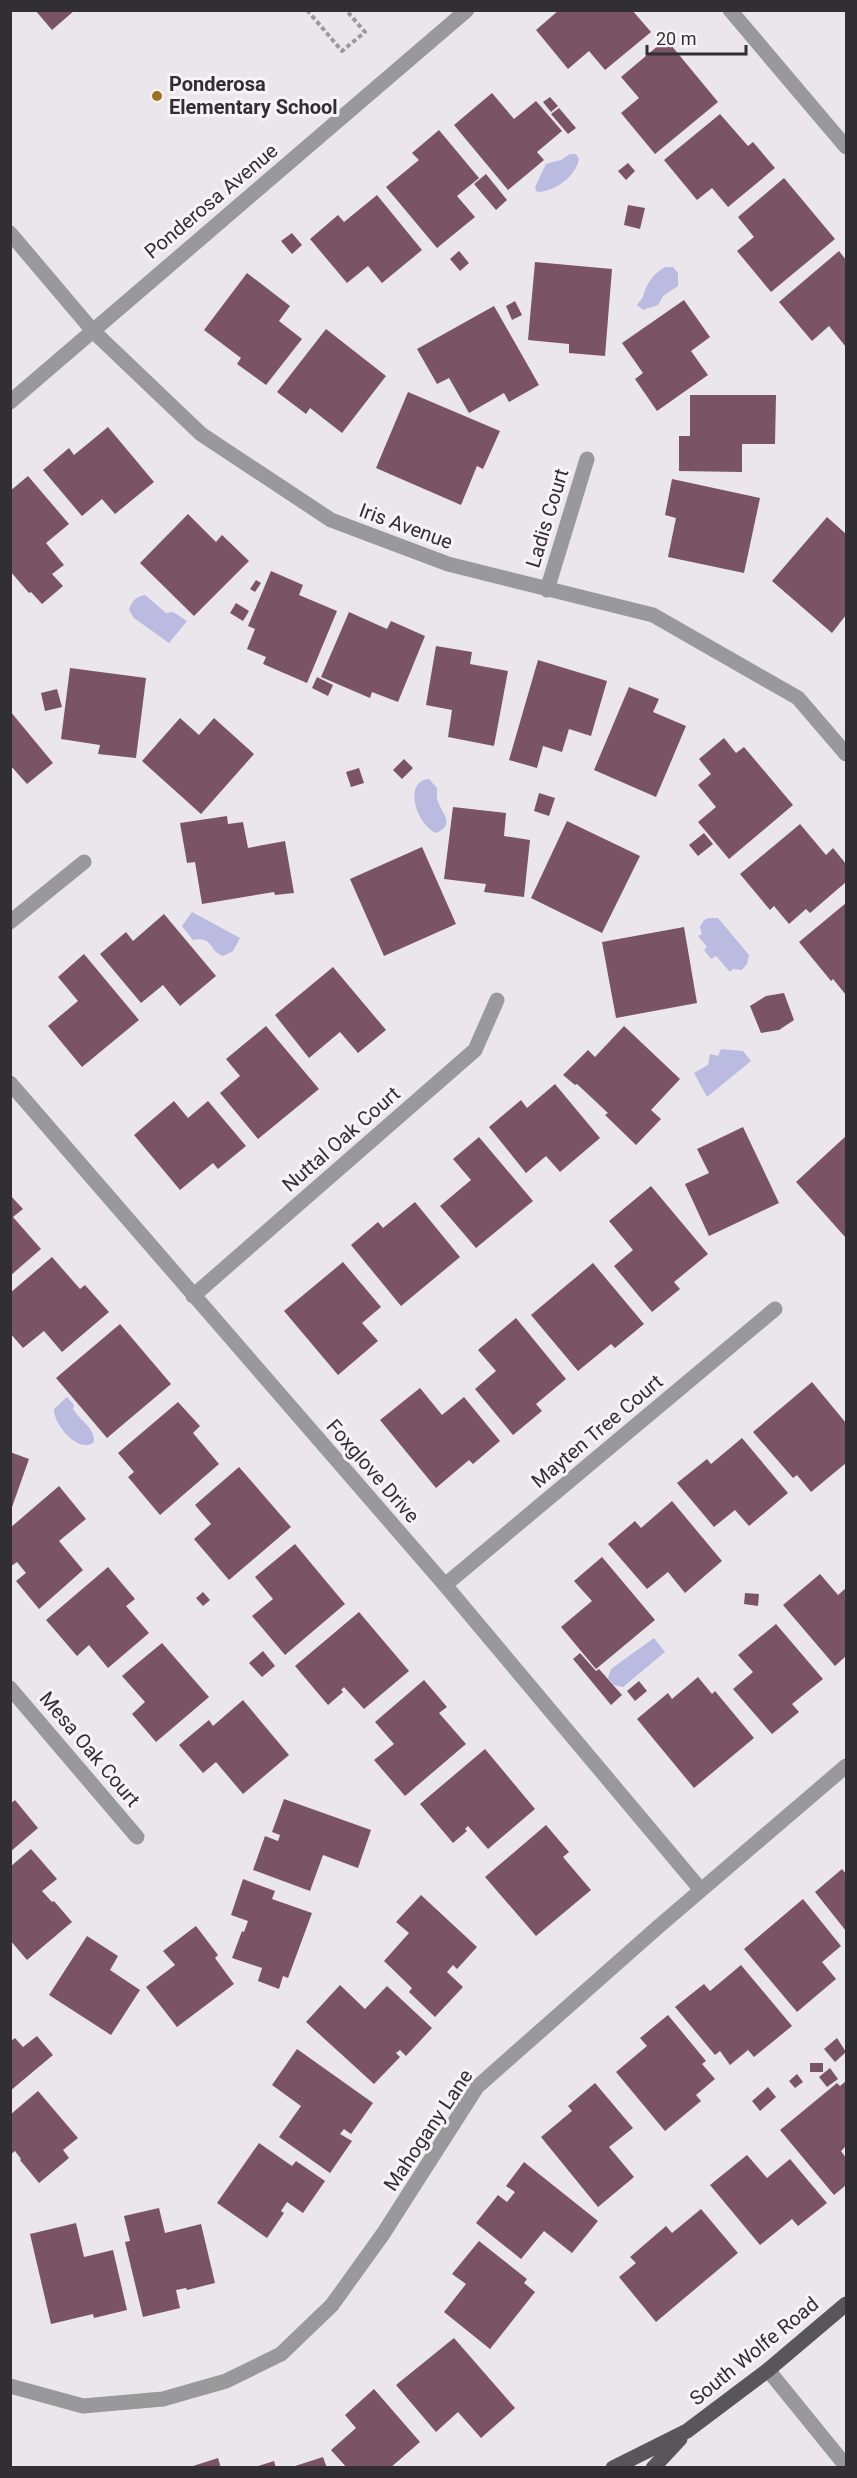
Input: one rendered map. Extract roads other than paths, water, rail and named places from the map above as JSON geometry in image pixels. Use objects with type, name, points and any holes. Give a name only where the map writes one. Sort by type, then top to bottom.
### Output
[{"type":"main road","name":"South Wolfe Road","points":[[613,2468],[687,2431],[768,2370],[846,2304]]},
{"type":"main road","name":"South Wolfe Road","points":[[653,2468],[687,2431]]},
{"type":"street","name":"Ponderosa Avenue","points":[[10,402],[467,10]]},
{"type":"street","points":[[730,10],[846,147]]},
{"type":"street","name":"Iris Avenue","points":[[10,233],[93,331],[201,434],[331,520],[448,564],[653,615],[798,698],[846,754]]},
{"type":"street","name":"Ladis Court","points":[[547,590],[587,459]]},
{"type":"street","points":[[10,922],[84,862]]},
{"type":"street","name":"Nuttal Oak Court","points":[[193,1296],[475,1050],[497,1000]]},
{"type":"street","name":"Foxglove Drive","points":[[10,1083],[445,1586],[701,1890]]},
{"type":"street","name":"Mayten Tree Court","points":[[445,1586],[776,1309]]},
{"type":"street","name":"Mesa Oak Court","points":[[10,1688],[137,1837]]},
{"type":"street","name":"Mahogany Lane","points":[[10,2386],[83,2406],[163,2399],[226,2381],[281,2354],[332,2305],[383,2234],[477,2087],[846,1766]]},
{"type":"street","points":[[768,2370],[846,2466]]},
{"type":"water","points":[[570,154],[576,154],[579,159],[569,177],[551,189],[537,192],[535,187],[546,164],[561,160]]},
{"type":"water","points":[[665,267],[673,267],[678,273],[678,286],[663,296],[658,305],[643,310],[637,305],[651,280]]},
{"type":"water","points":[[145,595],[166,613],[173,612],[187,621],[169,643],[134,618],[129,610],[134,600]]},
{"type":"water","points":[[429,779],[437,788],[437,800],[446,820],[445,826],[437,833],[424,822],[415,804],[416,787]]},
{"type":"water","points":[[192,912],[240,938],[233,951],[223,956],[218,954],[208,942],[200,939],[193,940],[182,926]]},
{"type":"water","points":[[718,918],[749,955],[747,964],[742,970],[733,969],[730,972],[716,956],[711,959],[704,950],[707,947],[698,936],[702,934],[700,927],[704,920]]},
{"type":"water","points":[[721,1049],[743,1051],[751,1061],[707,1097],[694,1073],[708,1065],[710,1054],[718,1056]]},
{"type":"water","points":[[67,1397],[74,1405],[73,1409],[92,1432],[94,1442],[88,1445],[81,1444],[74,1441],[62,1429],[54,1409]]},
{"type":"water","points":[[654,1638],[665,1652],[623,1687],[614,1685],[608,1678],[611,1669]]},
{"type":"place","name":"Ponderosa Elementary School","points":[[157,96]]}]
